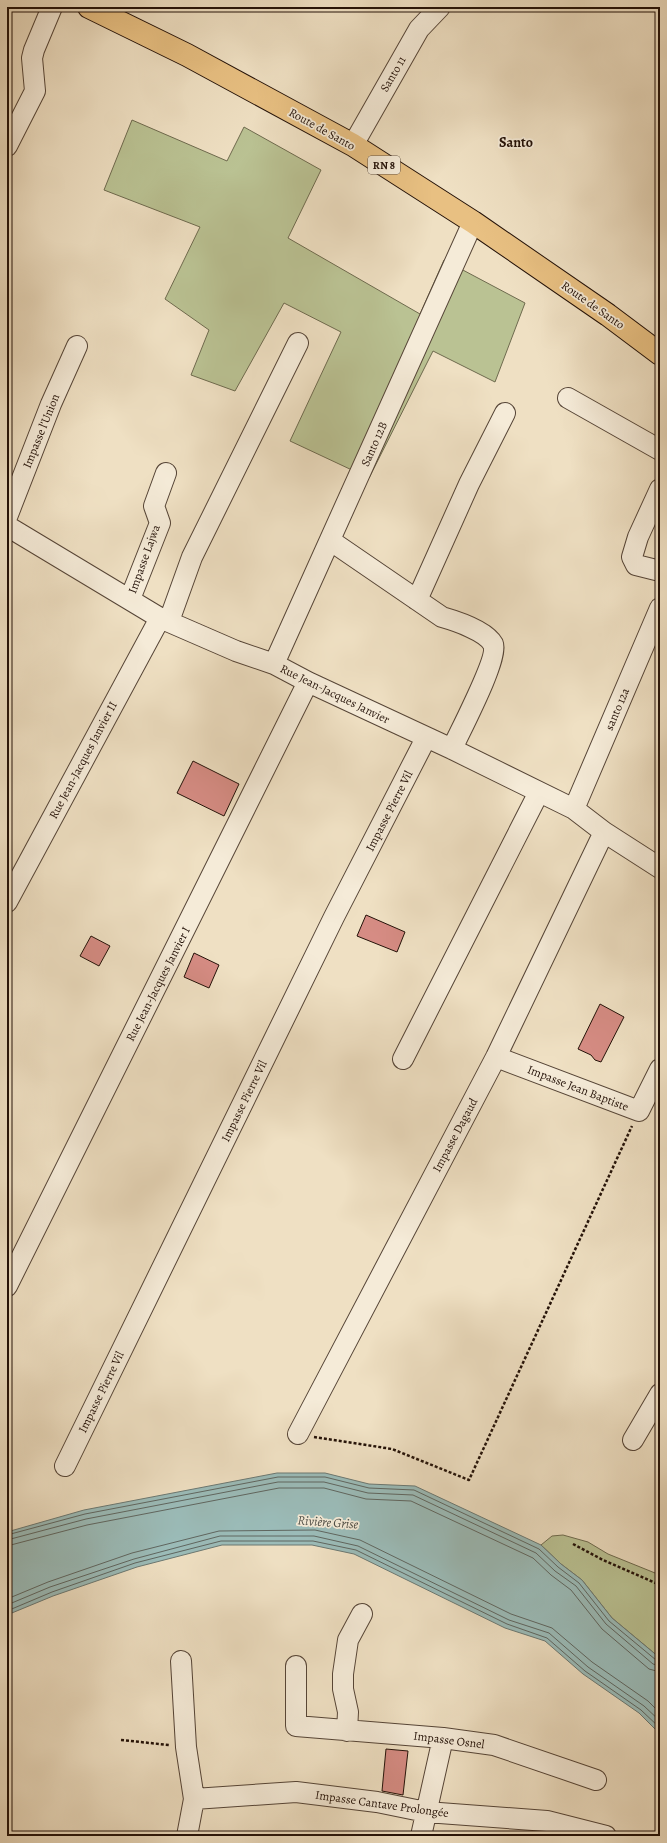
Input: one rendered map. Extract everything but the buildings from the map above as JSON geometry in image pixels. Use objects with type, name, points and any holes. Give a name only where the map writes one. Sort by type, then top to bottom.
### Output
[{"type":"main road","name":"Route de Santo","points":[[89,7],[187,55],[353,145],[473,222],[608,314],[660,354]]},
{"type":"street","points":[[7,146],[35,91],[32,58],[52,7]]},
{"type":"street","name":"Santo 11","points":[[353,145],[419,29],[440,7]]},
{"type":"street","name":"Santo 12B","points":[[274,664],[331,541],[473,222]]},
{"type":"street","name":"Rue Jean-Jacques Janvier II","points":[[7,902],[164,620],[192,557],[298,343]]},
{"type":"street","name":"Impasse l'Union","points":[[7,517],[51,404],[77,346]]},
{"type":"street","points":[[568,398],[660,450]]},
{"type":"street","points":[[417,600],[469,484],[505,414]]},
{"type":"street","name":"Impasse Lajwa","points":[[130,600],[160,523],[154,506],[166,473]]},
{"type":"street","points":[[660,489],[638,538],[632,557],[636,565],[660,571]]},
{"type":"street","name":"Rue Jean-Jacques Janvier","points":[[7,526],[164,620],[236,651],[274,664],[308,682],[452,749],[574,809],[604,832],[660,868]]},
{"type":"street","points":[[331,541],[442,617],[460,622],[486,637],[493,645],[494,656],[452,749]]},
{"type":"street","name":"santo 12a","points":[[574,809],[660,608]]},
{"type":"street","name":"Rue Jean-Jacques Janvier I","points":[[7,1286],[308,682]]},
{"type":"street","name":"Impasse Pierre Vil","points":[[65,1466],[334,917],[426,738]]},
{"type":"street","points":[[403,1059],[539,792]]},
{"type":"street","name":"Impasse Dagaud","points":[[298,1434],[496,1057],[604,832]]},
{"type":"street","name":"Impasse Jean Baptiste","points":[[496,1057],[638,1111],[660,1069]]},
{"type":"street","points":[[633,1440],[660,1394]]},
{"type":"street","points":[[346,1731],[348,1712],[343,1689],[346,1647],[348,1640],[362,1614]]},
{"type":"street","points":[[181,1661],[186,1747],[194,1800],[187,1836]]},
{"type":"street","name":"Impasse Osnel","points":[[296,1666],[296,1726],[443,1738],[494,1745],[596,1780]]},
{"type":"street","points":[[422,1836],[443,1738]]},
{"type":"street","name":"Impasse Cantave Prolongée","points":[[194,1800],[296,1792],[378,1802],[426,1812],[547,1821],[606,1836]]},
{"type":"path","points":[[298,1434],[392,1449],[469,1480],[638,1111]]},
{"type":"path","points":[[573,1544],[604,1560],[660,1585]]},
{"type":"path","points":[[120,1740],[186,1747]]},
{"type":"green space","points":[[132,120],[227,161],[244,127],[321,170],[288,238],[420,314],[444,260],[525,303],[495,382],[433,351],[369,478],[290,441],[341,332],[284,303],[235,391],[191,375],[209,330],[165,299],[200,227],[104,190]]},
{"type":"green space","points":[[563,1535],[588,1542],[608,1554],[660,1575],[660,1658],[612,1618],[582,1580],[561,1564],[541,1545],[552,1536]]},
{"type":"water","name":"Rivière Grise","points":[[277,1473],[325,1473],[369,1484],[415,1486],[541,1545],[561,1564],[582,1580],[612,1618],[660,1658],[660,1734],[639,1713],[583,1674],[545,1641],[505,1628],[354,1554],[312,1545],[222,1545],[137,1567],[53,1596],[7,1615],[7,1532],[84,1510]]},
{"type":"district","name":"Santo","points":[[516,142]]}]
